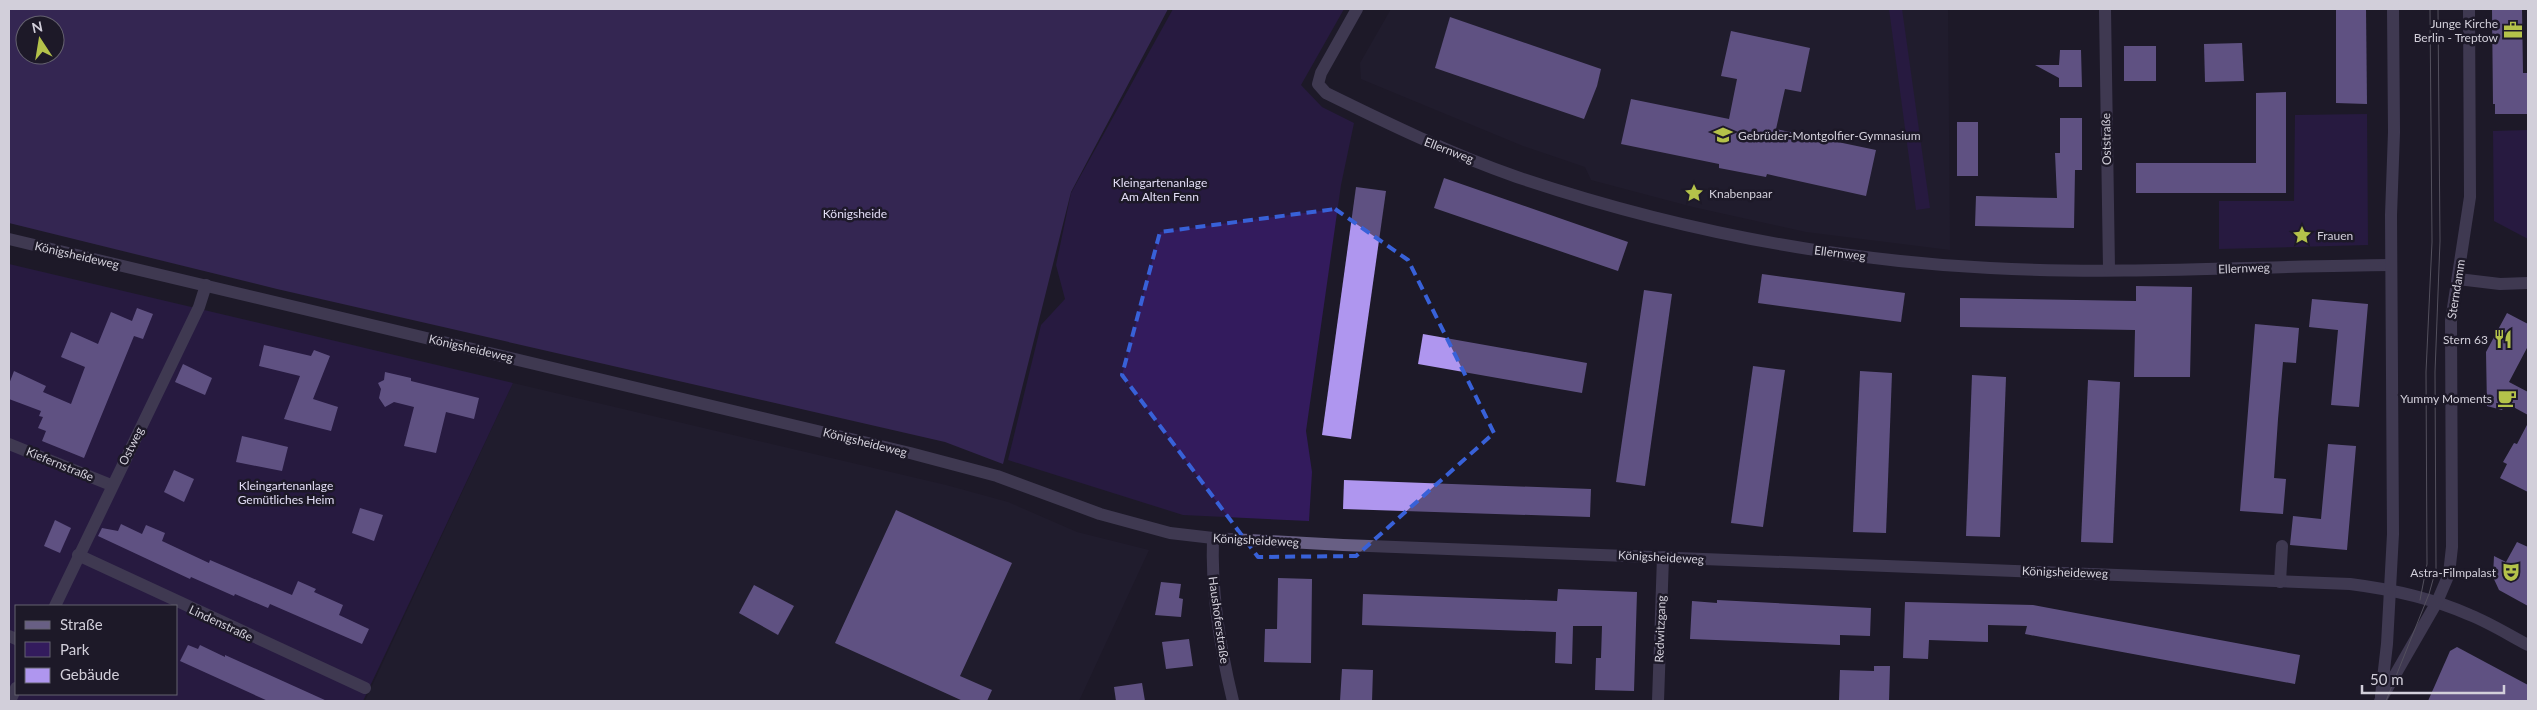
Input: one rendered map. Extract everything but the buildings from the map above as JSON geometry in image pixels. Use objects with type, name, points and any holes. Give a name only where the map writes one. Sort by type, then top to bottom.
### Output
[{"type":"street","name":"Ellernweg","points":[[1357,9],[1321,73],[1318,84],[1326,93],[1419,138],[1517,177],[1614,206],[1707,230],[1822,251],[1991,268],[2109,269],[2391,265]]},
{"type":"street","name":"Oststraße","points":[[2104,9],[2109,269]]},
{"type":"street","name":"Sterndamm","points":[[2380,701],[2388,644],[2394,534],[2391,265],[2394,132],[2393,9]]},
{"type":"street","name":"Sterndamm","points":[[2380,701],[2437,602],[2449,574],[2452,547],[2451,321],[2471,178],[2469,9]]},
{"type":"street","name":"Königsheideweg","points":[[9,239],[910,453],[997,476],[1100,514],[1170,533],[1213,538],[2350,584],[2390,590],[2437,602],[2472,616],[2528,645]]},
{"type":"street","points":[[2458,279],[2500,284],[2528,283]]},
{"type":"street","name":"Ostweg","points":[[55,605],[111,485],[199,307],[206,285]]},
{"type":"street","name":"Kiefernstraße","points":[[9,444],[111,485]]},
{"type":"street","name":"Haushoferstraße","points":[[1213,538],[1212,573],[1220,640],[1233,701]]},
{"type":"street","points":[[2280,582],[2282,546]]},
{"type":"street","name":"Lindenstraße","points":[[78,555],[365,688]]},
{"type":"street","name":"Redwitzgang","points":[[1658,701],[1663,557]]},
{"type":"highlighted area","points":[[1335,209],[1408,260],[1494,433],[1356,556],[1258,557],[1122,375],[1160,232]]},
{"type":"shaded area","name":"Gebrüder-Montgolfier-Gymnasium","points":[[1391,9],[1948,9],[1950,250],[1806,232],[1693,207],[1591,180],[1585,167],[1523,146],[1361,79],[1360,63]]},
{"type":"shaded area","points":[[513,383],[946,485],[1008,502],[1077,532],[1149,550],[1079,701],[365,701]]},
{"type":"green space","name":"Königsheide","points":[[9,9],[1168,9],[1071,192],[1003,464],[945,442],[277,289],[9,223]]},
{"type":"green space","name":"Kleingartenanlage Am Alten Fenn","points":[[1173,9],[1344,9],[1301,85],[1322,107],[1354,123],[1341,185],[1306,431],[1312,472],[1309,521],[1183,515],[1008,460],[1041,325],[1065,299],[1056,265],[1071,193]]},
{"type":"green space","points":[[1889,9],[1902,9],[1930,208],[1916,210]]},
{"type":"green space","points":[[2367,114],[2368,245],[2219,249],[2219,201],[2294,201],[2295,115]]},
{"type":"green space","points":[[2528,130],[2528,239],[2494,221],[2493,131]]},
{"type":"green space","name":"Kleingartenanlage Gemütliches Heim","points":[[9,264],[513,383],[363,701],[9,701]]},
{"type":"tram line","points":[[2420,600],[2427,564],[2426,372],[2432,242],[2430,9]]},
{"type":"tram line","points":[[2386,701],[2429,594],[2436,569],[2435,372],[2440,241],[2438,9]]},
{"type":"place","name":"Junge Kirche Berlin - Treptow","points":[[2513,30]]},
{"type":"place","name":"Gebrüder-Montgolfier-Gymnasium","points":[[1723,135]]},
{"type":"place","name":"Knabenpaar","points":[[1694,193]]},
{"type":"place","name":"Frauen","points":[[2302,235]]},
{"type":"place","name":"Stern 63","points":[[2503,339]]},
{"type":"place","name":"Yummy Moments","points":[[2507,398]]},
{"type":"place","name":"Astra-Filmpalast","points":[[2511,572]]}]
